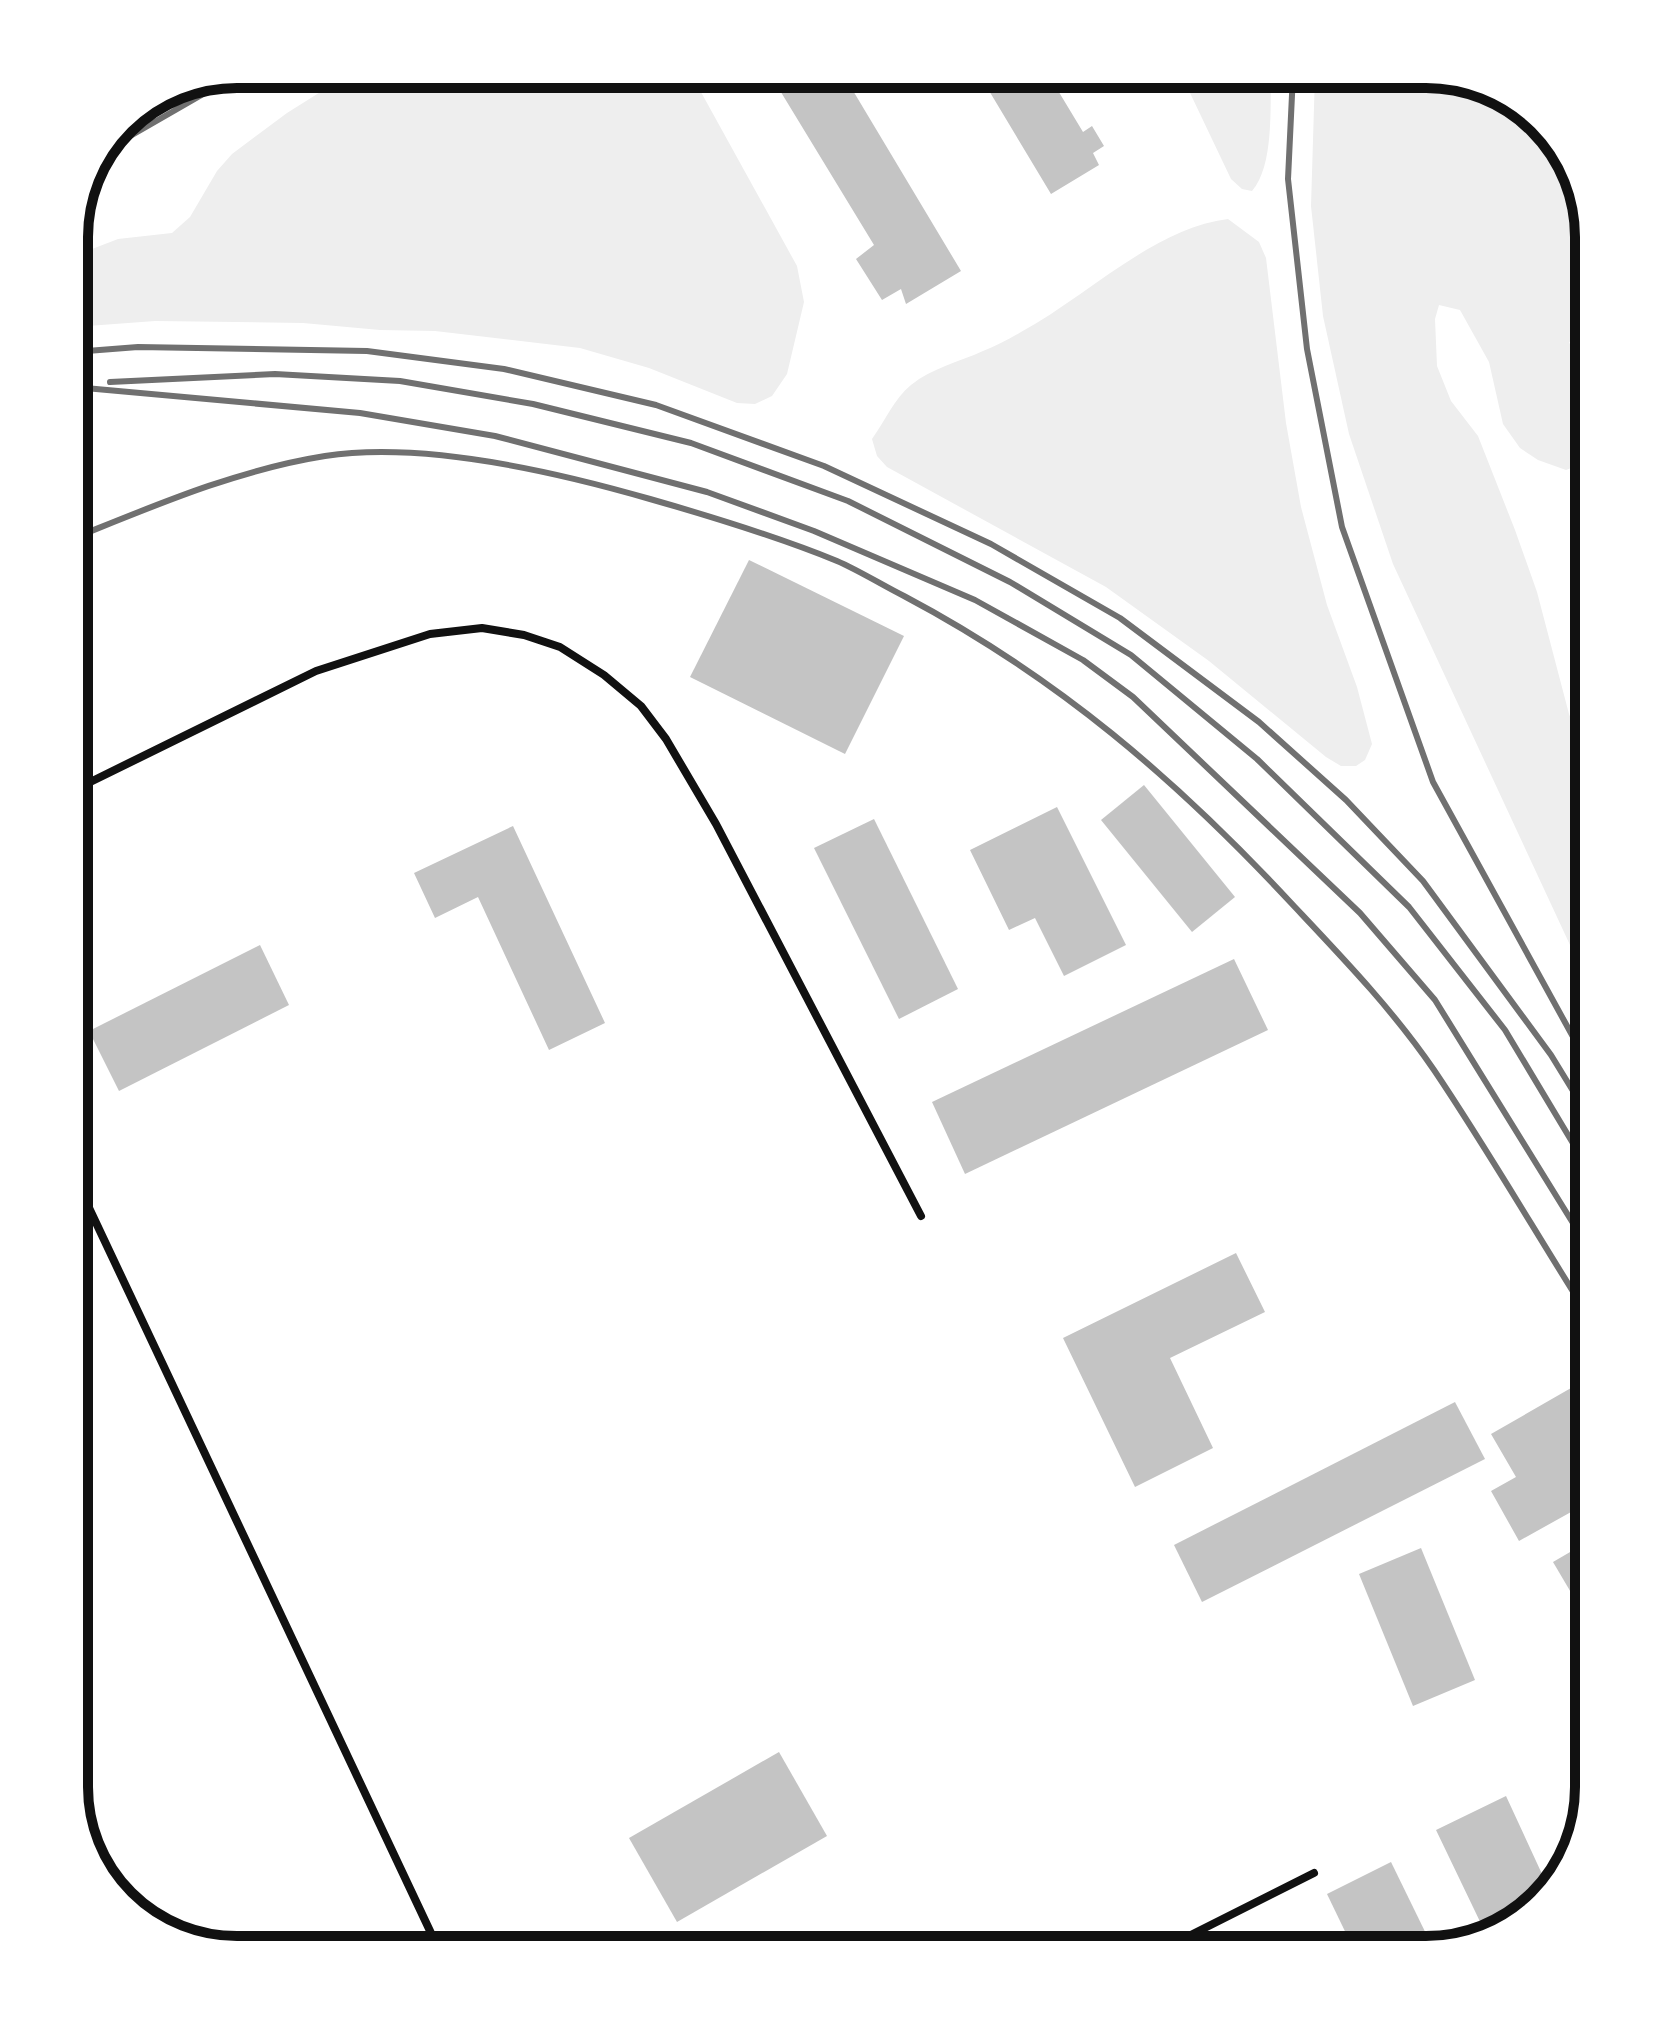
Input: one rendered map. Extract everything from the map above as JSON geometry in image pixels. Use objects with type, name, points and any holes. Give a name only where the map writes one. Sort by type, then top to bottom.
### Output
[{"type":"street","points":[[88,783],[316,671],[430,634],[482,628],[524,635],[560,647],[604,675],[641,706],[666,739],[716,824],[921,1216]]},
{"type":"street","points":[[88,1206],[432,1936]]},
{"type":"street","points":[[1189,1936],[1314,1873]]},
{"type":"shaded area","points":[[327,88],[699,88],[797,266],[804,302],[787,374],[772,396],[755,404],[737,403],[649,368],[580,348],[435,331],[303,323],[155,321],[88,326],[88,251],[118,239],[172,233],[190,217],[217,171],[232,154]]},
{"type":"shaded area","points":[[1188,88],[1271,88],[1267,152],[1259,180],[1252,191],[1242,189],[1231,179]]},
{"type":"shaded area","points":[[1315,88],[1436,88],[1492,103],[1517,119],[1538,139],[1560,171],[1567,189],[1575,227],[1575,340],[1569,342],[1575,357],[1575,466],[1566,470],[1538,460],[1520,448],[1503,424],[1489,362],[1460,310],[1439,305],[1435,319],[1437,366],[1451,401],[1478,436],[1515,530],[1537,592],[1575,729],[1575,950],[1393,564],[1349,434],[1323,316],[1311,206]]},
{"type":"shaded area","points":[[1228,219],[1259,242],[1266,258],[1286,423],[1301,507],[1327,605],[1357,687],[1372,744],[1365,760],[1356,766],[1341,766],[1326,757],[1209,661],[1106,587],[887,467],[877,456],[872,439],[900,397],[919,379],[1016,335],[1147,249],[1201,225]]},
{"type":"building","points":[[778,88],[851,88],[961,271],[906,304],[901,289],[882,300],[856,259],[874,245]]},
{"type":"building","points":[[987,88],[1056,88],[1083,132],[1092,126],[1104,146],[1093,153],[1099,165],[1051,194]]},
{"type":"building","points":[[749,560],[904,636],[845,754],[690,677]]},
{"type":"building","points":[[1144,785],[1235,897],[1192,932],[1101,820]]},
{"type":"building","points":[[1057,807],[1126,945],[1064,976],[1035,918],[1009,930],[970,850]]},
{"type":"building","points":[[874,819],[958,989],[899,1019],[814,848]]},
{"type":"building","points":[[513,826],[605,1023],[549,1050],[478,897],[435,918],[414,873]]},
{"type":"building","points":[[260,945],[289,1005],[119,1091],[89,1031]]},
{"type":"building","points":[[1234,959],[1268,1030],[965,1174],[932,1102]]},
{"type":"building","points":[[1236,1253],[1265,1312],[1170,1358],[1213,1448],[1135,1487],[1063,1338]]},
{"type":"building","points":[[1571,1388],[1575,1395],[1575,1510],[1519,1541],[1491,1491],[1516,1477],[1491,1434]]},
{"type":"building","points":[[1455,1402],[1485,1459],[1202,1602],[1174,1545]]},
{"type":"building","points":[[1421,1548],[1475,1680],[1413,1706],[1359,1574]]},
{"type":"building","points":[[1575,1549],[1575,1599],[1553,1562]]},
{"type":"building","points":[[779,1752],[827,1836],[677,1922],[629,1838]]},
{"type":"building","points":[[1506,1796],[1542,1874],[1549,1872],[1509,1911],[1482,1925],[1436,1830]]},
{"type":"building","points":[[1391,1862],[1427,1936],[1347,1936],[1327,1894]]},
{"type":"railway","points":[[1292,88],[1288,179],[1307,349],[1342,527],[1433,782],[1575,1041]]},
{"type":"railway","points":[[125,139],[209,91]]},
{"type":"railway","points":[[88,351],[138,347],[367,351],[504,369],[656,405],[824,466],[991,544],[1120,618],[1259,722],[1346,800],[1423,881],[1551,1055],[1575,1094]]},
{"type":"railway","points":[[110,382],[275,374],[400,381],[533,404],[691,443],[848,501],[1010,582],[1131,655],[1257,759],[1409,907],[1505,1030],[1575,1147]]},
{"type":"railway","points":[[88,388],[360,413],[495,436],[707,492],[814,531],[975,600],[1083,660],[1133,697],[1360,913],[1435,1000],[1575,1226]]},
{"type":"railway","points":[[88,532],[197,490],[260,470],[325,456],[404,452],[488,461],[612,488],[768,535],[854,569],[960,627],[1063,696],[1159,773],[1249,859],[1402,1026],[1474,1131],[1575,1294]]}]
